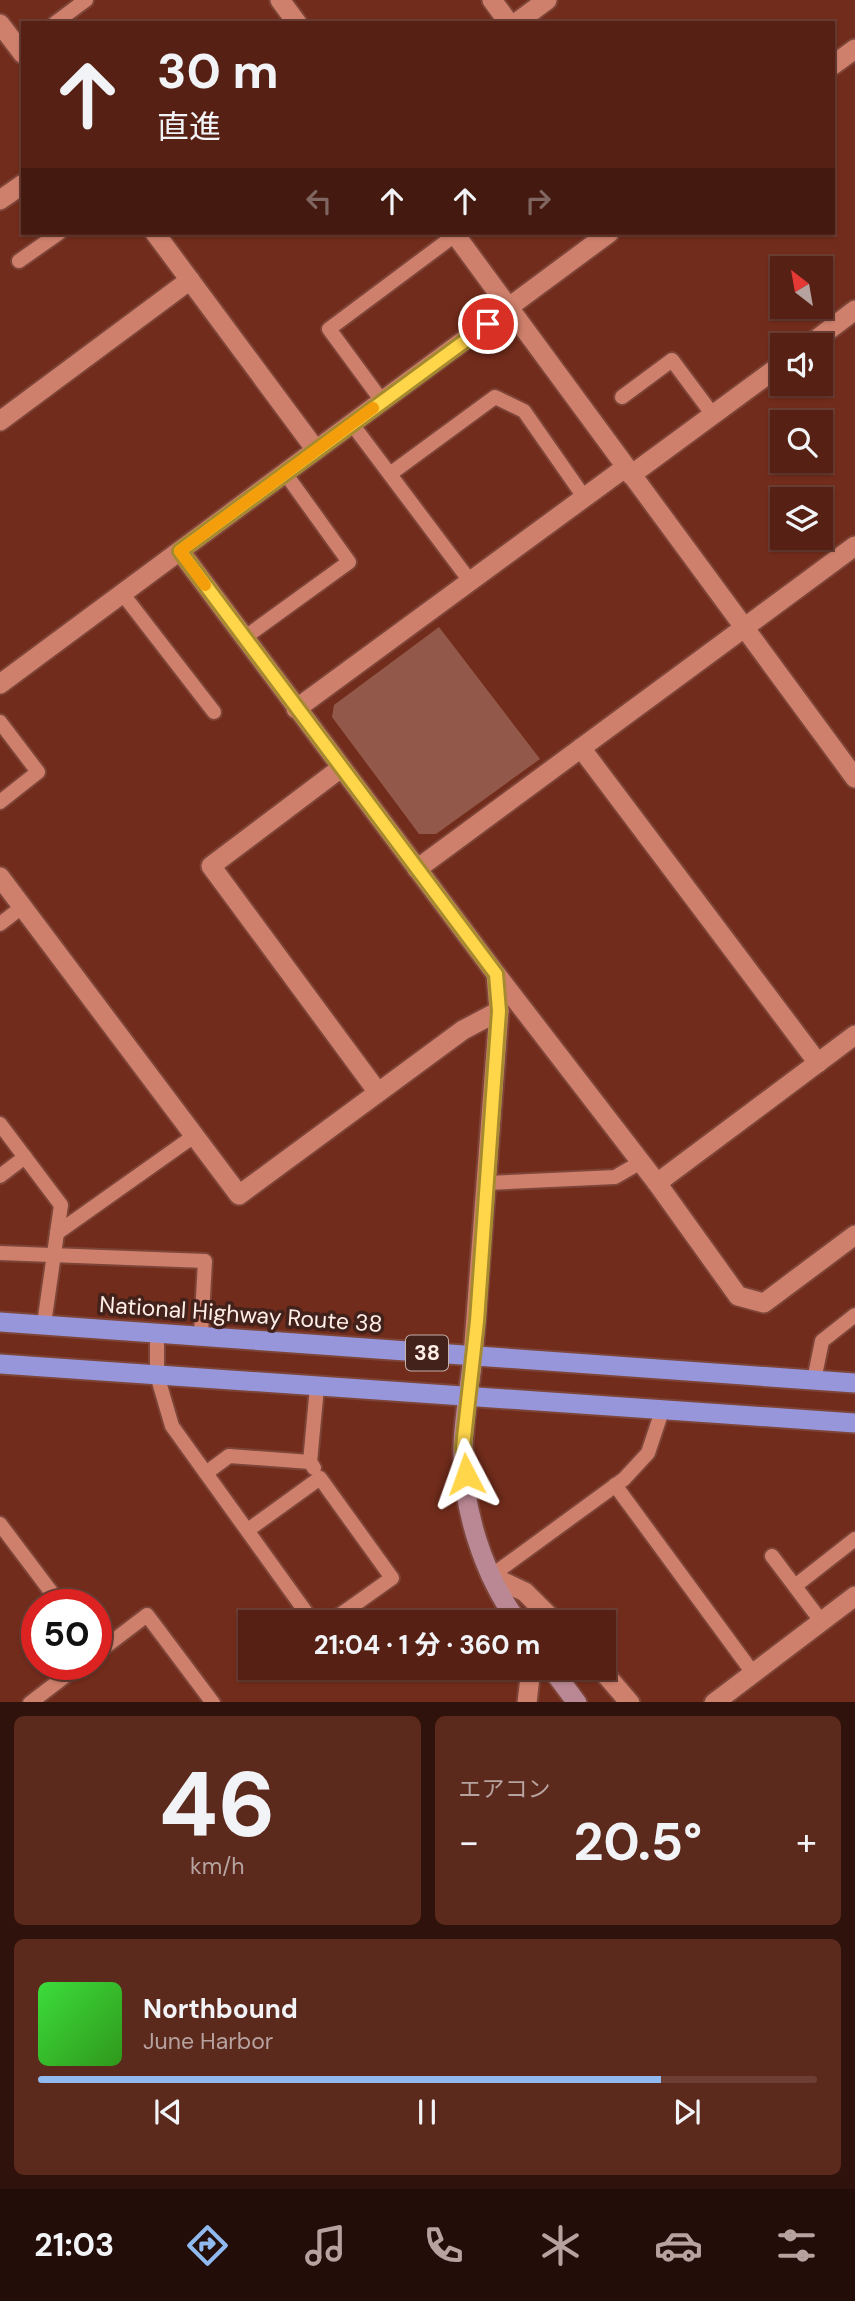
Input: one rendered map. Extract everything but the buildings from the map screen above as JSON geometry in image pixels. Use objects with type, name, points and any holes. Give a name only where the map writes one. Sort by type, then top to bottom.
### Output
[{"type":"highway","name":"National Highway Route 38","points":[[0,1322],[201,1334],[855,1383]]},
{"type":"highway","name":"38","points":[[0,1364],[317,1388],[855,1423]]},
{"type":"main road","points":[[473,1356],[463,1447],[471,1515],[491,1576],[511,1610]]},
{"type":"main road","points":[[560,1680],[576,1702]]},
{"type":"street","points":[[279,0],[295,21]]},
{"type":"street","points":[[492,0],[508,21]]},
{"type":"street","points":[[519,21],[547,0]]},
{"type":"street","points":[[0,24],[21,49]]},
{"type":"street","points":[[835,64],[855,49]]},
{"type":"street","points":[[0,200],[21,185]]},
{"type":"street","points":[[156,235],[316,450]]},
{"type":"street","points":[[456,235],[855,778]]},
{"type":"street","points":[[0,684],[606,235]]},
{"type":"street","points":[[0,421],[190,280]]},
{"type":"street","points":[[825,333],[855,310]]},
{"type":"street","points":[[296,709],[584,496],[628,471],[713,415],[770,373]]},
{"type":"street","points":[[417,869],[855,546]]},
{"type":"street","points":[[180,551],[496,974],[657,1183],[738,1296],[764,1303],[855,1235]]},
{"type":"street","points":[[581,748],[818,1063]]},
{"type":"street","points":[[341,768],[211,866],[377,1091]]},
{"type":"street","points":[[0,877],[239,1195],[463,1030],[499,1011]]},
{"type":"street","points":[[473,1356],[499,1011],[496,974]]},
{"type":"street","points":[[657,1183],[855,1035]]},
{"type":"street","points":[[491,1576],[525,1592],[543,1610]]},
{"type":"street","points":[[715,1702],[855,1596]]},
{"type":"street","points":[[527,1702],[530,1680]]},
{"type":"street","points":[[610,1680],[629,1702]]},
{"type":"lane","points":[[58,21],[86,0]]},
{"type":"lane","points":[[19,261],[56,235]]},
{"type":"lane","points":[[382,401],[329,329],[454,235]]},
{"type":"lane","points":[[622,397],[672,360],[713,415]]},
{"type":"lane","points":[[390,474],[495,397],[524,411],[584,496]]},
{"type":"lane","points":[[352,424],[470,581]]},
{"type":"lane","points":[[244,638],[349,562],[285,473]]},
{"type":"lane","points":[[122,593],[214,712]]},
{"type":"lane","points":[[0,722],[38,772],[0,802]]},
{"type":"lane","points":[[0,923],[22,907]]},
{"type":"lane","points":[[0,1124],[61,1205],[44,1324]]},
{"type":"lane","points":[[57,1233],[194,1136]]},
{"type":"lane","points":[[0,1176],[25,1157]]},
{"type":"lane","points":[[487,1183],[615,1177],[641,1162]]},
{"type":"lane","points":[[0,1253],[205,1261],[201,1334]]},
{"type":"lane","points":[[814,1380],[822,1341],[855,1315]]},
{"type":"lane","points":[[157,1331],[157,1375],[172,1426],[304,1610]]},
{"type":"lane","points":[[317,1388],[310,1462],[392,1578],[347,1610]]},
{"type":"lane","points":[[491,1576],[615,1485],[648,1453],[662,1411]]},
{"type":"lane","points":[[206,1473],[229,1456],[310,1462]]},
{"type":"lane","points":[[248,1531],[320,1478]]},
{"type":"lane","points":[[615,1485],[753,1673]]},
{"type":"lane","points":[[0,1524],[49,1589]]},
{"type":"lane","points":[[795,1586],[855,1539]]},
{"type":"lane","points":[[772,1556],[821,1622]]},
{"type":"lane","points":[[112,1641],[147,1615],[211,1702]]},
{"type":"lane","points":[[31,1702],[60,1680]]},
{"type":"shaded area","points":[[439,627],[540,759],[436,834],[419,834],[332,717],[334,705]]},
{"type":"slow traffic","points":[[205,585],[180,551],[373,408]]},
{"type":"route","points":[[466,1474],[463,1447],[477,1321],[499,1011],[496,974],[180,551],[488,324]]}]
